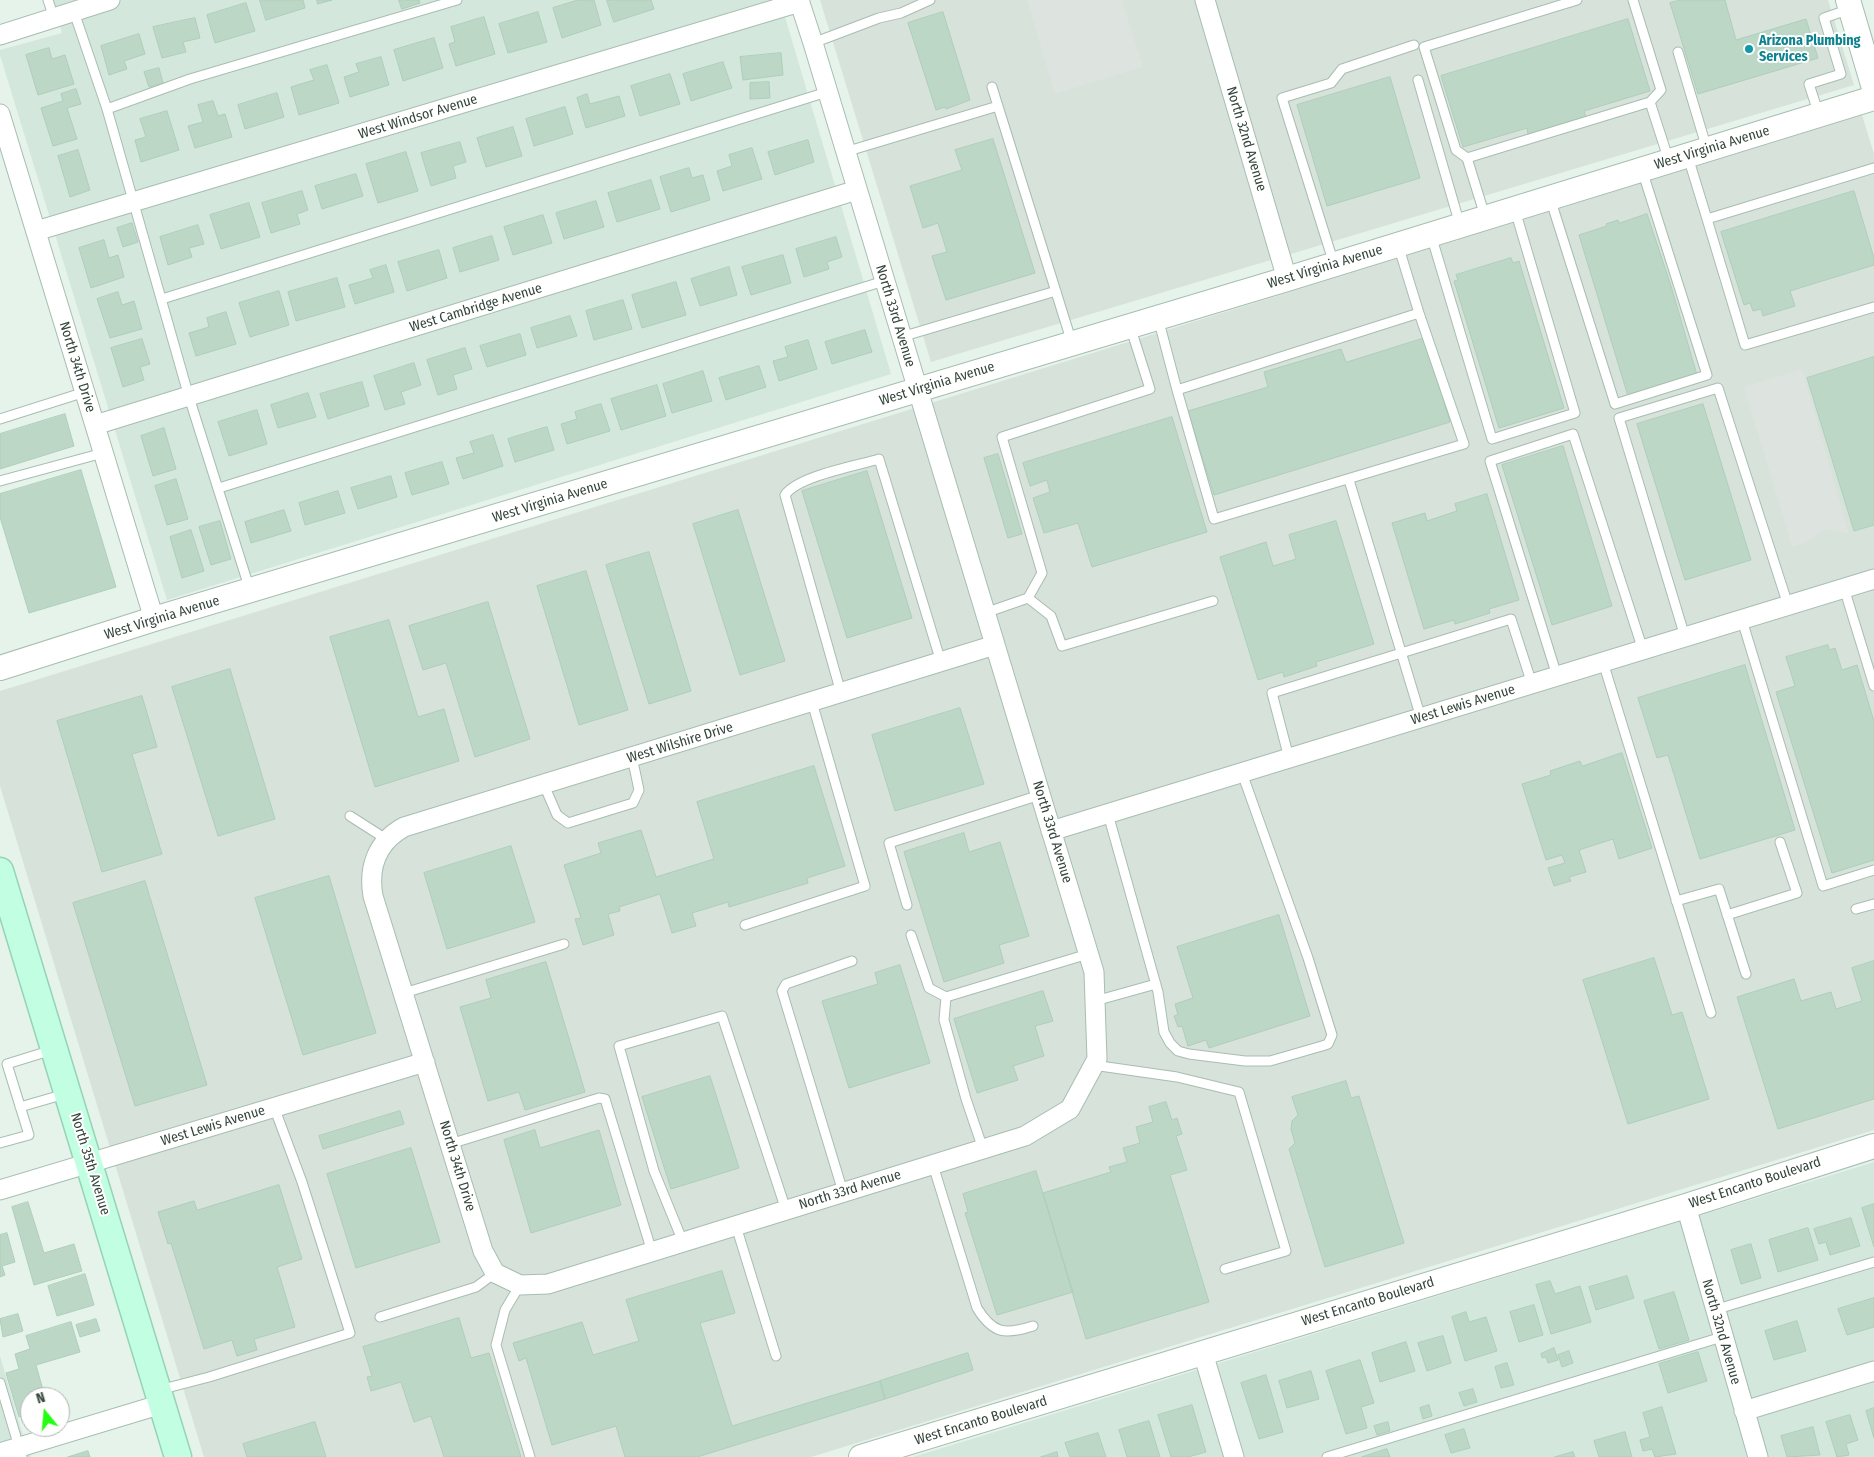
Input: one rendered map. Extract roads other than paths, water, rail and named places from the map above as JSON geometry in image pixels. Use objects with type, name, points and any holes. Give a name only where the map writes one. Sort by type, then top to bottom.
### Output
[{"type":"main road","name":"North 35th Avenue","points":[[0,871],[178,1457]]},
{"type":"street","points":[[0,35],[110,0]]},
{"type":"street","name":"North 32nd Avenue","points":[[1205,0],[1288,279]]},
{"type":"street","name":"North 33rd Avenue","points":[[520,1285],[548,1284],[1025,1136],[1070,1109],[1097,1059],[1094,972],[800,1]]},
{"type":"street","name":"West Windsor Avenue","points":[[36,232],[800,1]]},
{"type":"street","points":[[1849,4],[1874,88]]},
{"type":"street","name":"West Virginia Avenue","points":[[0,668],[154,619],[1288,279],[1874,98]]},
{"type":"street","name":"North 34th Drive","points":[[0,114],[154,619]]},
{"type":"street","name":"West Cambridge Avenue","points":[[95,425],[857,190]]},
{"type":"street","name":"West Lewis Avenue","points":[[1051,831],[1874,579]]},
{"type":"street","name":"West Wilshire Drive","points":[[376,855],[386,839],[404,828],[995,645]]},
{"type":"street","name":"North 34th Drive","points":[[376,855],[371,881],[373,896],[483,1251],[495,1273]]},
{"type":"street","name":"West Lewis Avenue","points":[[0,1190],[425,1062]]},
{"type":"street","name":"West Encanto Boulevard","points":[[861,1457],[1686,1206],[1874,1146]]},
{"type":"street","name":"North 32nd Avenue","points":[[1686,1206],[1714,1310],[1758,1457]]},
{"type":"street","points":[[495,1273],[520,1285]]},
{"type":"street","points":[[1203,1353],[1234,1457]]},
{"type":"street","points":[[1744,1411],[1874,1371]]},
{"type":"street","points":[[0,1453],[21,1452],[160,1397]]},
{"type":"lane","points":[[48,0],[54,18]]},
{"type":"lane","points":[[107,109],[190,79],[457,0]]},
{"type":"lane","points":[[813,43],[879,18],[901,13],[930,0]]},
{"type":"lane","points":[[1485,218],[1467,158],[1456,150],[1424,47],[1577,0]]},
{"type":"lane","points":[[1467,158],[1650,102],[1661,90],[1633,0]]},
{"type":"lane","points":[[1819,115],[1809,84],[1841,74],[1824,18],[1849,4]]},
{"type":"lane","points":[[74,12],[107,109],[132,203],[162,299],[189,397],[250,591]]},
{"type":"lane","points":[[1334,264],[1282,98],[1331,83],[1342,69],[1414,45]]},
{"type":"lane","points":[[1678,52],[1688,155],[1745,345],[1874,307]]},
{"type":"lane","points":[[1418,80],[1460,225]]},
{"type":"lane","points":[[992,87],[1072,344]]},
{"type":"lane","points":[[162,299],[827,92]]},
{"type":"lane","points":[[1650,102],[1688,155]]},
{"type":"lane","points":[[846,152],[998,106]]},
{"type":"lane","points":[[1707,219],[1874,168]]},
{"type":"lane","points":[[1550,198],[1615,404],[1698,378],[1707,375],[1642,169]]},
{"type":"lane","points":[[1431,234],[1492,439],[1575,413],[1514,209]]},
{"type":"lane","points":[[1158,318],[1214,519],[1349,480],[1464,444],[1419,313],[1398,244]]},
{"type":"lane","points":[[219,488],[884,281]]},
{"type":"lane","points":[[902,337],[1056,291]]},
{"type":"lane","points":[[1177,390],[1419,313]]},
{"type":"lane","points":[[985,613],[1028,598],[1042,573],[1002,437],[1150,389],[1130,326]]},
{"type":"lane","points":[[1686,637],[1619,418],[1718,388],[1788,605]]},
{"type":"lane","points":[[0,419],[85,392]]},
{"type":"lane","points":[[1558,676],[1490,461],[1574,434],[1643,650]]},
{"type":"lane","points":[[0,481],[104,453]]},
{"type":"lane","points":[[840,693],[784,494],[789,488],[806,480],[879,459],[941,662]]},
{"type":"lane","points":[[1349,480],[1421,718]]},
{"type":"lane","points":[[1844,588],[1874,686]]},
{"type":"lane","points":[[1028,598],[1051,616],[1062,646],[1213,601]]},
{"type":"lane","points":[[1289,758],[1272,693],[1511,619],[1532,684]]},
{"type":"lane","points":[[1742,620],[1823,886],[1874,870]]},
{"type":"lane","points":[[1603,662],[1711,1013]]},
{"type":"lane","points":[[745,925],[865,886],[812,702]]},
{"type":"lane","points":[[544,785],[557,815],[568,823],[633,803],[639,790],[632,758]]},
{"type":"lane","points":[[1108,814],[1156,984],[1164,1032],[1170,1043],[1178,1051],[1210,1058],[1270,1061],[1322,1046],[1330,1040],[1332,1035],[1308,958],[1242,773]]},
{"type":"lane","points":[[908,905],[889,843],[1040,795]]},
{"type":"lane","points":[[350,816],[386,839]]},
{"type":"lane","points":[[1727,915],[1796,893],[1780,842]]},
{"type":"lane","points":[[1676,901],[1719,889],[1746,974]]},
{"type":"lane","points":[[1856,909],[1874,904]]},
{"type":"lane","points":[[911,935],[929,988],[946,997],[1088,954]]},
{"type":"lane","points":[[404,993],[564,944]]},
{"type":"lane","points":[[843,1192],[782,991],[786,984],[852,960]]},
{"type":"lane","points":[[1095,1000],[1156,984]]},
{"type":"lane","points":[[946,997],[944,1020],[966,1099],[983,1149]]},
{"type":"lane","points":[[684,1242],[654,1171],[619,1046],[722,1016],[786,1210]]},
{"type":"lane","points":[[0,1143],[28,1135],[7,1064],[55,1049]]},
{"type":"lane","points":[[1093,1066],[1177,1077],[1239,1092],[1286,1251],[1225,1269]]},
{"type":"lane","points":[[20,1107],[68,1093]]},
{"type":"lane","points":[[450,1144],[599,1098],[604,1099],[652,1252]]},
{"type":"lane","points":[[160,1397],[209,1377],[350,1334],[302,1182],[274,1107]]},
{"type":"lane","points":[[933,1165],[977,1308],[985,1322],[1000,1332],[1016,1332],[1033,1326]]},
{"type":"lane","points":[[736,1226],[776,1356]]},
{"type":"lane","points":[[1714,1310],[1874,1262]]},
{"type":"lane","points":[[380,1317],[476,1287],[495,1273]]},
{"type":"lane","points":[[520,1285],[505,1310],[496,1344],[530,1457]]},
{"type":"lane","points":[[1327,1457],[1722,1337]]},
{"type":"lane","points":[[0,1383],[21,1452]]},
{"type":"place","name":"Arizona Plumbing Services","points":[[1749,49]]}]
